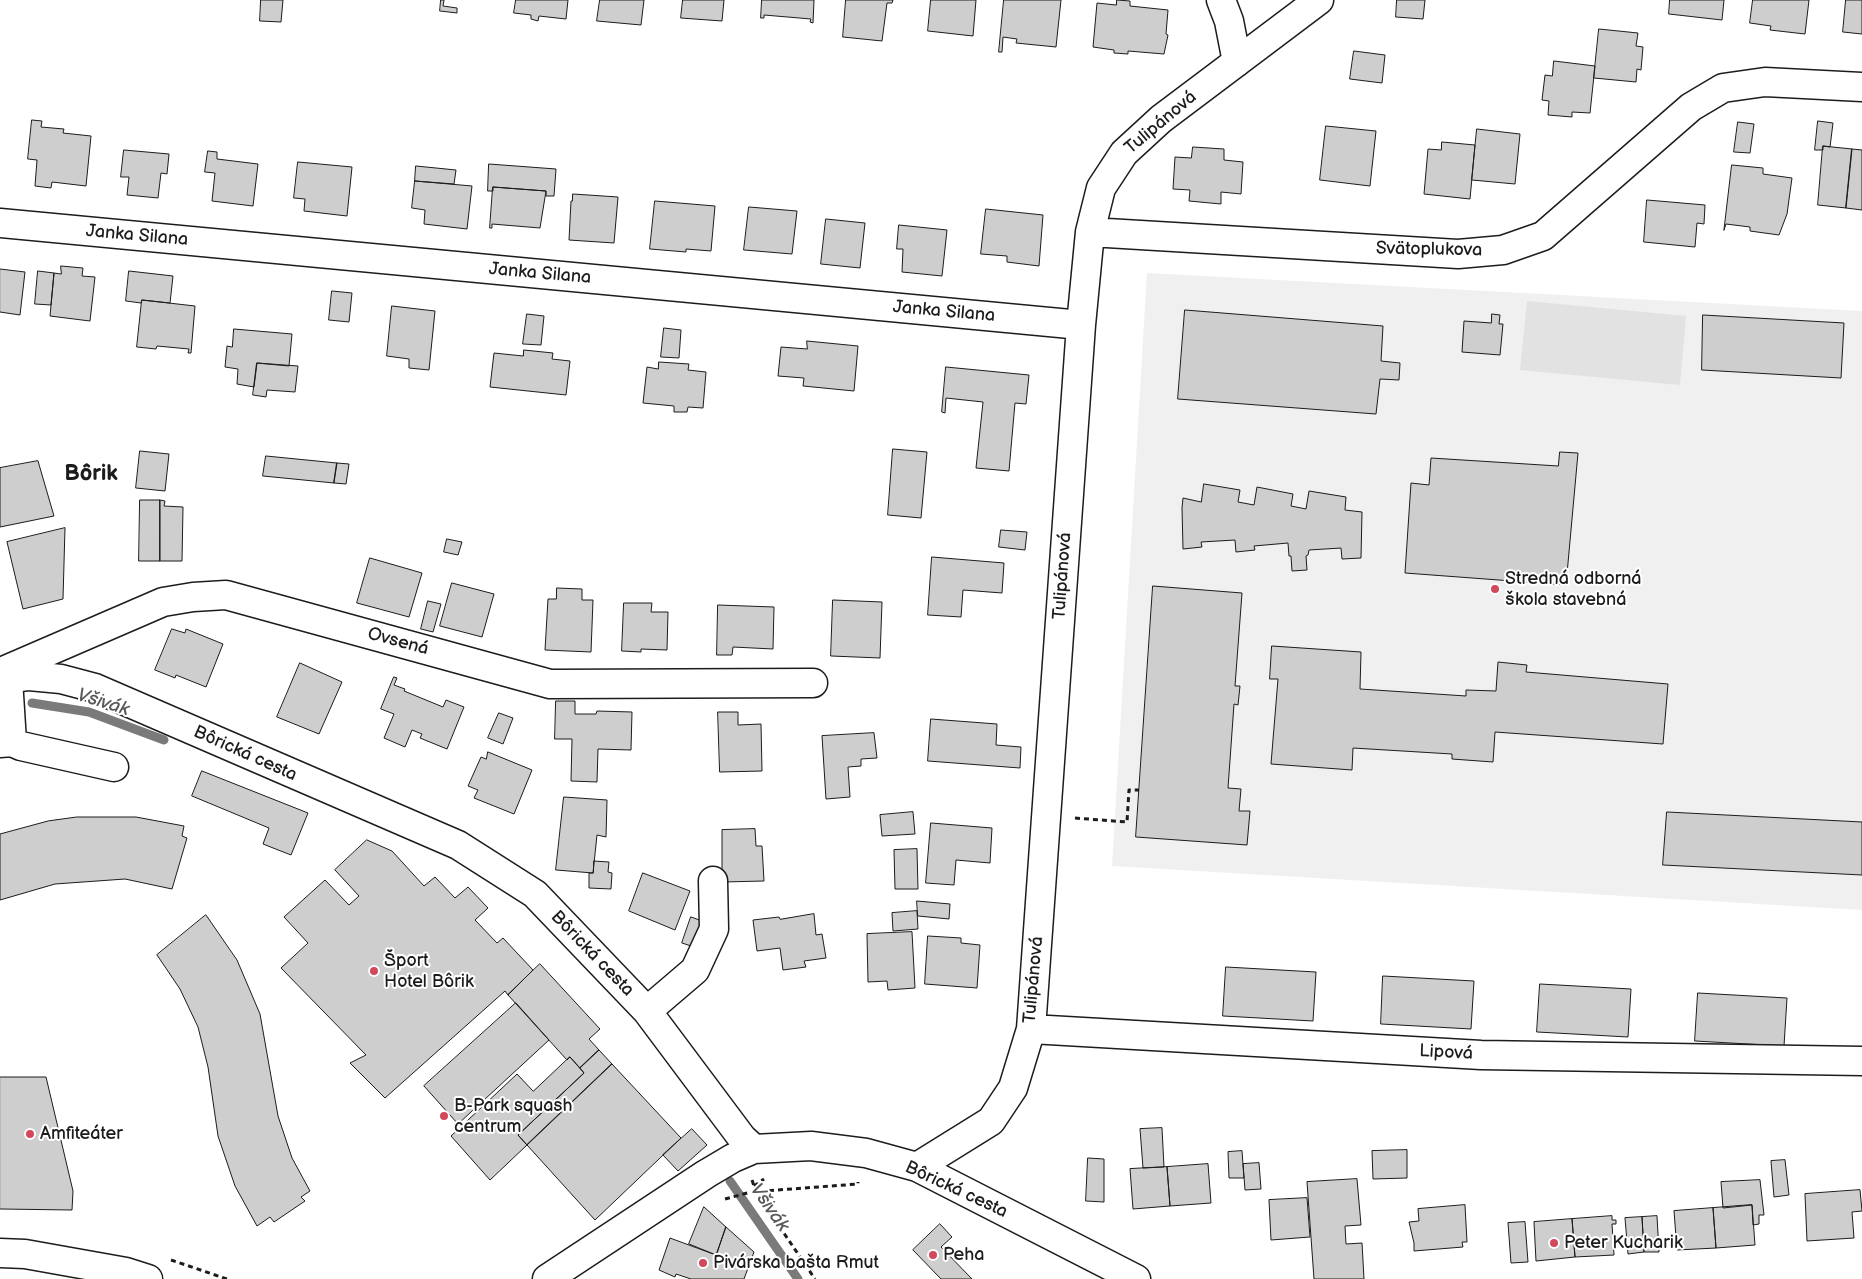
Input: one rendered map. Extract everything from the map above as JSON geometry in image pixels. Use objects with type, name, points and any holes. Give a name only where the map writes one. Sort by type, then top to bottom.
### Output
[{"type":"street","points":[[1221,0],[1229,21],[1237,62]]},
{"type":"street","name":"Tulipánová","points":[[917,1167],[991,1121],[1013,1088],[1031,1029],[1080,324],[1090,232],[1101,188],[1124,153],[1161,119],[1319,0]]},
{"type":"street","name":"Svätoplukova","points":[[1090,232],[1458,254],[1503,250],[1543,236],[1691,107],[1723,88],[1765,82],[1862,87]]},
{"type":"street","name":"Janka Silana","points":[[0,223],[1080,324]]},
{"type":"street","name":"Ovsená","points":[[3,677],[163,602],[194,597],[226,595],[550,684],[812,683]]},
{"type":"street","name":"Bôrická cesta","points":[[3,677],[29,676],[52,678],[95,688],[458,845],[535,894],[647,1011],[742,1138],[743,1153],[810,1146],[866,1153],[917,1167],[1136,1279]]},
{"type":"street","points":[[3,677],[6,743],[114,767]]},
{"type":"street","points":[[647,1011],[695,970],[714,929],[713,881]]},
{"type":"street","name":"Lipová","points":[[1031,1029],[1481,1055],[1862,1061]]},
{"type":"street","points":[[547,1279],[706,1174],[743,1153]]},
{"type":"street","points":[[0,1253],[34,1255],[126,1272],[148,1279]]},
{"type":"path","points":[[1076,818],[1127,822],[1129,790],[1139,790]]},
{"type":"path","points":[[743,1153],[753,1192],[815,1279]]},
{"type":"path","points":[[726,1199],[753,1192],[858,1184],[860,1177]]},
{"type":"shaded area","name":"Stredná odborná škola stavebná","points":[[1147,273],[1862,311],[1862,910],[1112,866]]},
{"type":"shaded area","points":[[1527,301],[1686,316],[1680,385],[1520,370]]},
{"type":"building","points":[[261,0],[283,0],[281,22],[260,21]]},
{"type":"building","points":[[441,0],[444,0],[443,6],[457,8],[457,13],[440,11]]},
{"type":"building","points":[[516,0],[568,0],[566,19],[539,16],[538,21],[531,19],[531,15],[514,13]]},
{"type":"building","points":[[600,0],[644,0],[641,25],[597,21]]},
{"type":"building","points":[[683,0],[724,0],[722,21],[681,18]]},
{"type":"building","points":[[762,0],[814,0],[813,23],[810,22],[811,19],[764,15],[764,18],[761,18]]},
{"type":"building","points":[[846,0],[893,0],[892,3],[887,3],[882,41],[843,37]]},
{"type":"building","points":[[931,0],[976,0],[973,36],[928,31]]},
{"type":"building","points":[[1004,0],[1061,0],[1056,47],[1016,43],[1017,39],[1003,37],[1002,52],[999,52]]},
{"type":"building","points":[[1117,0],[1130,1],[1130,6],[1168,10],[1166,34],[1168,35],[1164,54],[1128,51],[1128,54],[1114,53],[1114,50],[1093,47],[1097,3],[1116,5]]},
{"type":"building","points":[[1397,0],[1425,0],[1423,19],[1396,17]]},
{"type":"building","points":[[1670,0],[1724,0],[1722,20],[1669,14]]},
{"type":"building","points":[[1753,0],[1809,0],[1805,34],[1770,30],[1771,26],[1750,23]]},
{"type":"building","points":[[1846,0],[1862,0],[1862,34],[1843,32]]},
{"type":"building","points":[[1599,29],[1638,33],[1636,46],[1643,47],[1641,70],[1637,69],[1636,82],[1594,78]]},
{"type":"building","points":[[1354,51],[1385,55],[1382,83],[1350,79]]},
{"type":"building","points":[[1554,61],[1595,66],[1590,113],[1572,112],[1572,117],[1548,115],[1549,101],[1542,100],[1545,75],[1552,76]]},
{"type":"building","points":[[32,120],[42,121],[41,127],[64,129],[63,133],[91,136],[86,186],[52,182],[51,188],[35,186],[37,160],[28,159]]},
{"type":"building","points":[[1818,121],[1833,123],[1830,147],[1823,146],[1823,150],[1815,150]]},
{"type":"building","points":[[1738,122],[1754,124],[1750,153],[1734,152]]},
{"type":"building","points":[[1326,126],[1376,131],[1370,186],[1320,180]]},
{"type":"building","points":[[1477,129],[1520,134],[1515,184],[1472,180]]},
{"type":"building","points":[[1442,142],[1475,145],[1470,199],[1424,194],[1428,149],[1441,150]]},
{"type":"building","points":[[1823,146],[1852,149],[1846,208],[1818,205]]},
{"type":"building","points":[[1193,147],[1224,149],[1224,160],[1243,162],[1241,194],[1221,192],[1221,204],[1189,201],[1190,190],[1173,189],[1175,157],[1191,158]]},
{"type":"building","points":[[1852,149],[1862,150],[1862,210],[1846,208]]},
{"type":"building","points":[[124,150],[169,154],[167,174],[161,173],[158,198],[127,195],[129,177],[121,177]]},
{"type":"building","points":[[208,151],[217,152],[217,159],[258,164],[253,206],[212,201],[215,173],[205,172]]},
{"type":"building","points":[[298,162],[352,167],[347,216],[304,211],[305,199],[294,198]]},
{"type":"building","points":[[489,164],[556,169],[554,196],[546,196],[546,191],[493,187],[493,191],[488,191]]},
{"type":"building","points":[[1732,165],[1763,168],[1763,174],[1792,178],[1787,214],[1779,235],[1750,231],[1750,227],[1726,224],[1724,230]]},
{"type":"building","points":[[416,166],[456,170],[454,184],[415,181]]},
{"type":"building","points":[[415,181],[472,186],[467,229],[424,224],[425,210],[412,208]]},
{"type":"building","points":[[493,187],[546,191],[540,228],[492,224],[492,228],[490,228]]},
{"type":"building","points":[[573,194],[618,197],[614,243],[569,240]]},
{"type":"building","points":[[1647,200],[1705,205],[1704,224],[1697,223],[1695,247],[1644,242]]},
{"type":"building","points":[[655,201],[715,206],[711,251],[686,249],[686,252],[650,249]]},
{"type":"building","points":[[749,207],[797,211],[792,254],[744,250]]},
{"type":"building","points":[[986,209],[1043,215],[1039,266],[1007,262],[1007,256],[981,254]]},
{"type":"building","points":[[826,219],[865,223],[860,268],[821,264]]},
{"type":"building","points":[[899,225],[947,230],[942,276],[902,272],[903,249],[897,249]]},
{"type":"building","points":[[61,266],[83,268],[82,276],[95,277],[90,321],[50,316],[54,273],[61,274]]},
{"type":"building","points":[[0,269],[25,272],[20,315],[0,312]]},
{"type":"building","points":[[38,271],[54,273],[51,305],[35,304]]},
{"type":"building","points":[[129,271],[173,276],[170,303],[142,300],[141,303],[126,301]]},
{"type":"building","points":[[332,291],[352,293],[349,322],[329,320]]},
{"type":"building","points":[[142,300],[195,306],[191,353],[188,353],[189,349],[157,346],[156,349],[137,347]]},
{"type":"building","points":[[392,306],[435,311],[429,370],[409,368],[409,359],[387,356]]},
{"type":"building","points":[[1185,310],[1383,326],[1381,361],[1400,363],[1399,380],[1380,379],[1376,414],[1178,399]]},
{"type":"building","points":[[527,314],[544,316],[541,345],[523,344]]},
{"type":"building","points":[[1492,314],[1500,315],[1499,324],[1503,324],[1500,355],[1462,352],[1464,321],[1491,323]]},
{"type":"building","points":[[1703,315],[1844,323],[1841,378],[1702,370]]},
{"type":"building","points":[[664,328],[681,330],[679,358],[661,357]]},
{"type":"building","points":[[234,329],[292,334],[289,366],[257,363],[254,387],[237,384],[238,369],[225,367],[227,346],[232,347]]},
{"type":"building","points":[[807,341],[858,346],[854,391],[803,386],[804,378],[778,376],[781,347],[807,349]]},
{"type":"building","points":[[524,350],[553,353],[552,359],[570,361],[566,395],[490,387],[494,353],[523,356]]},
{"type":"building","points":[[659,362],[689,364],[688,370],[706,372],[703,408],[688,407],[687,412],[674,412],[674,406],[643,403],[647,367],[658,369]]},
{"type":"building","points":[[257,363],[298,366],[295,392],[267,390],[266,397],[253,395]]},
{"type":"building","points":[[946,367],[1029,375],[1026,404],[1015,403],[1009,471],[976,468],[983,402],[946,398],[945,413],[942,412]]},
{"type":"building","points":[[893,449],[927,452],[921,518],[888,515]]},
{"type":"building","points":[[140,451],[169,454],[165,491],[136,488]]},
{"type":"building","points":[[1560,452],[1578,453],[1566,585],[1405,573],[1411,483],[1429,485],[1431,458],[1558,466]]},
{"type":"building","points":[[266,456],[337,463],[334,483],[263,476]]},
{"type":"building","points":[[38,461],[54,516],[0,527],[0,468]]},
{"type":"building","points":[[337,463],[349,464],[346,484],[334,483]]},
{"type":"building","points":[[1204,484],[1240,490],[1238,502],[1254,505],[1257,487],[1293,494],[1291,506],[1306,509],[1309,491],[1346,497],[1345,510],[1362,512],[1361,558],[1342,559],[1341,548],[1309,550],[1306,556],[1307,570],[1292,571],[1288,543],[1254,546],[1255,550],[1236,552],[1235,540],[1201,542],[1202,547],[1183,549],[1183,498],[1201,502]]},
{"type":"building","points":[[140,500],[160,500],[160,561],[139,561]]},
{"type":"building","points":[[160,500],[165,501],[164,506],[183,507],[182,561],[160,561]]},
{"type":"building","points":[[65,528],[63,599],[23,609],[7,542]]},
{"type":"building","points":[[1001,530],[1027,532],[1025,550],[999,547]]},
{"type":"building","points":[[447,539],[462,542],[458,555],[444,552]]},
{"type":"building","points":[[932,557],[1004,563],[1002,593],[963,590],[961,617],[928,615]]},
{"type":"building","points":[[370,558],[422,573],[409,617],[357,603]]},
{"type":"building","points":[[452,583],[494,594],[482,637],[440,626]]},
{"type":"building","points":[[1153,586],[1242,593],[1235,686],[1240,686],[1238,705],[1234,704],[1228,788],[1241,789],[1239,811],[1250,811],[1247,845],[1136,837]]},
{"type":"building","points":[[557,588],[582,589],[582,600],[593,600],[591,652],[545,650],[548,599],[556,599]]},
{"type":"building","points":[[833,600],[882,602],[880,658],[831,656]]},
{"type":"building","points":[[428,601],[441,604],[433,632],[421,629]]},
{"type":"building","points":[[624,603],[652,603],[651,612],[668,612],[667,650],[641,649],[641,652],[622,651]]},
{"type":"building","points":[[718,605],[774,607],[773,649],[733,647],[732,655],[717,655]]},
{"type":"building","points":[[172,629],[185,633],[186,629],[223,644],[206,687],[176,675],[175,678],[155,670]]},
{"type":"building","points":[[1272,646],[1361,652],[1360,689],[1466,696],[1466,690],[1496,691],[1498,662],[1527,665],[1526,672],[1668,684],[1663,744],[1495,732],[1493,762],[1452,759],[1452,754],[1353,748],[1352,770],[1271,764],[1278,679],[1270,679]]},
{"type":"building","points":[[300,663],[342,682],[319,734],[277,717]]},
{"type":"building","points":[[394,677],[397,678],[394,685],[405,689],[404,691],[443,707],[446,700],[464,707],[447,749],[420,738],[422,734],[412,730],[405,747],[384,738],[394,714],[381,709]]},
{"type":"building","points":[[556,701],[575,701],[575,714],[596,714],[597,711],[632,712],[631,750],[598,749],[597,782],[571,781],[572,739],[555,739]]},
{"type":"building","points":[[718,712],[738,712],[738,725],[761,724],[762,771],[720,772]]},
{"type":"building","points":[[499,713],[513,718],[503,744],[488,738]]},
{"type":"building","points":[[931,719],[997,724],[996,745],[1021,747],[1020,768],[928,761]]},
{"type":"building","points":[[874,733],[877,758],[861,759],[861,766],[848,767],[850,797],[826,799],[822,736]]},
{"type":"building","points":[[488,752],[532,770],[514,814],[474,798],[478,790],[468,786],[481,757],[486,759]]},
{"type":"building","points":[[202,771],[308,813],[291,855],[263,844],[269,828],[192,796]]},
{"type":"building","points":[[564,797],[607,800],[606,837],[597,835],[593,873],[556,870]]},
{"type":"building","points":[[913,812],[915,834],[882,836],[880,815]]},
{"type":"building","points":[[1667,812],[1862,822],[1862,875],[1663,865]]},
{"type":"building","points":[[77,817],[136,817],[184,826],[182,836],[187,838],[172,889],[125,879],[55,884],[0,900],[0,834],[48,821]]},
{"type":"building","points":[[931,823],[992,828],[990,863],[956,860],[954,885],[926,883]]},
{"type":"building","points":[[755,829],[756,846],[762,846],[764,881],[722,882],[722,830]]},
{"type":"building","points":[[367,840],[392,851],[424,886],[435,877],[455,898],[468,887],[488,908],[475,920],[497,943],[503,938],[533,970],[508,995],[505,991],[385,1098],[350,1063],[366,1055],[281,968],[308,943],[284,917],[325,880],[349,905],[359,896],[335,870]]},
{"type":"building","points":[[917,849],[918,889],[895,889],[894,850]]},
{"type":"building","points":[[594,861],[609,862],[608,872],[612,873],[611,889],[589,888],[589,873],[593,873]]},
{"type":"building","points":[[643,873],[690,891],[675,930],[629,911]]},
{"type":"building","points":[[917,901],[950,904],[949,919],[918,916]]},
{"type":"building","points":[[917,911],[918,929],[893,931],[892,913]]},
{"type":"building","points":[[814,914],[816,935],[822,934],[826,958],[804,961],[806,967],[783,970],[780,948],[757,951],[753,920],[779,917],[780,919]]},
{"type":"building","points":[[206,915],[237,960],[260,1014],[278,1116],[292,1158],[310,1191],[301,1197],[305,1201],[274,1222],[270,1217],[257,1226],[235,1186],[218,1136],[208,1067],[198,1027],[180,989],[157,955]]},
{"type":"building","points":[[691,917],[705,922],[697,948],[682,943]]},
{"type":"building","points":[[912,932],[915,988],[888,990],[887,981],[868,982],[867,934]]},
{"type":"building","points":[[928,936],[961,938],[961,943],[980,945],[977,988],[925,984]]},
{"type":"building","points":[[540,964],[600,1029],[589,1039],[599,1050],[580,1068],[570,1057],[567,1060],[508,995]]},
{"type":"building","points":[[1226,967],[1316,972],[1313,1021],[1223,1016]]},
{"type":"building","points":[[1383,976],[1474,981],[1471,1029],[1381,1024]]},
{"type":"building","points":[[1540,984],[1631,989],[1628,1037],[1537,1032]]},
{"type":"building","points":[[1698,993],[1787,998],[1784,1046],[1695,1041]]},
{"type":"building","points":[[516,1003],[549,1040],[458,1124],[424,1086]]},
{"type":"building","points":[[599,1050],[612,1064],[527,1145],[518,1135],[584,1073],[580,1068]]},
{"type":"building","points":[[570,1057],[584,1073],[518,1135],[527,1145],[490,1180],[451,1136],[517,1074],[533,1091]]},
{"type":"building","points":[[612,1064],[681,1138],[595,1220],[527,1145]]},
{"type":"building","name":"Amfiteáter","points":[[0,1077],[46,1077],[73,1191],[72,1210],[0,1209]]},
{"type":"building","points":[[1162,1128],[1164,1167],[1143,1168],[1140,1129]]},
{"type":"building","points":[[692,1129],[707,1145],[678,1171],[663,1155]]},
{"type":"building","points":[[1407,1150],[1407,1178],[1373,1179],[1372,1151]]},
{"type":"building","points":[[1242,1151],[1244,1178],[1229,1178],[1228,1152]]},
{"type":"building","points":[[1088,1158],[1104,1159],[1104,1202],[1086,1201]]},
{"type":"building","points":[[1785,1160],[1789,1195],[1774,1197],[1771,1161]]},
{"type":"building","points":[[1259,1163],[1261,1189],[1245,1190],[1243,1164]]},
{"type":"building","points":[[1208,1164],[1211,1203],[1170,1206],[1167,1167]]},
{"type":"building","points":[[1167,1167],[1170,1206],[1133,1209],[1130,1169]]},
{"type":"building","points":[[1357,1179],[1361,1225],[1345,1226],[1346,1244],[1362,1243],[1364,1279],[1314,1279],[1307,1182]]},
{"type":"building","points":[[1760,1180],[1764,1215],[1759,1215],[1759,1224],[1753,1225],[1752,1205],[1723,1208],[1721,1182]]},
{"type":"building","points":[[1860,1190],[1862,1211],[1852,1212],[1854,1238],[1807,1241],[1805,1194]]},
{"type":"building","points":[[1307,1198],[1310,1237],[1271,1240],[1269,1200]]},
{"type":"building","points":[[1465,1205],[1467,1242],[1462,1242],[1463,1247],[1414,1251],[1409,1222],[1419,1221],[1418,1209]]},
{"type":"building","points":[[1752,1205],[1755,1245],[1716,1248],[1713,1208]]},
{"type":"building","points":[[704,1207],[726,1227],[716,1255],[689,1244]]},
{"type":"building","points":[[1713,1208],[1716,1248],[1677,1250],[1674,1211]]},
{"type":"building","points":[[1612,1216],[1612,1220],[1616,1220],[1616,1224],[1612,1224],[1614,1255],[1575,1257],[1572,1219]]},
{"type":"building","points":[[1657,1216],[1659,1252],[1644,1252],[1642,1217]]},
{"type":"building","points":[[1642,1217],[1644,1252],[1628,1254],[1625,1218]]},
{"type":"building","points":[[1572,1219],[1575,1257],[1536,1261],[1534,1222]]},
{"type":"building","points":[[1525,1222],[1528,1262],[1511,1263],[1508,1223]]},
{"type":"building","points":[[940,1224],[952,1237],[941,1247],[972,1279],[941,1279],[913,1250]]},
{"type":"building","points":[[726,1227],[754,1252],[744,1279],[691,1279],[676,1274],[675,1277],[659,1270],[670,1238],[716,1255]]},
{"type":"waterway","name":"Všivák","points":[[32,703],[89,712],[164,740]]},
{"type":"waterway","name":"Všivák","points":[[730,1181],[798,1279]]},
{"type":"place","name":"Stredná odborná škola stavebná","points":[[1495,589]]},
{"type":"place","name":"Šport Hotel Bôrik","points":[[374,971]]},
{"type":"place","name":"B-Park squash centrum","points":[[444,1116]]},
{"type":"place","name":"Amfiteáter","points":[[30,1134]]},
{"type":"place","name":"Peter Kucharik","points":[[1554,1243]]},
{"type":"place","name":"Peha","points":[[933,1255]]},
{"type":"place","name":"Pivárska bašta Rmut","points":[[703,1263]]},
{"type":"district","name":"Bôrik","points":[[91,474]]}]
